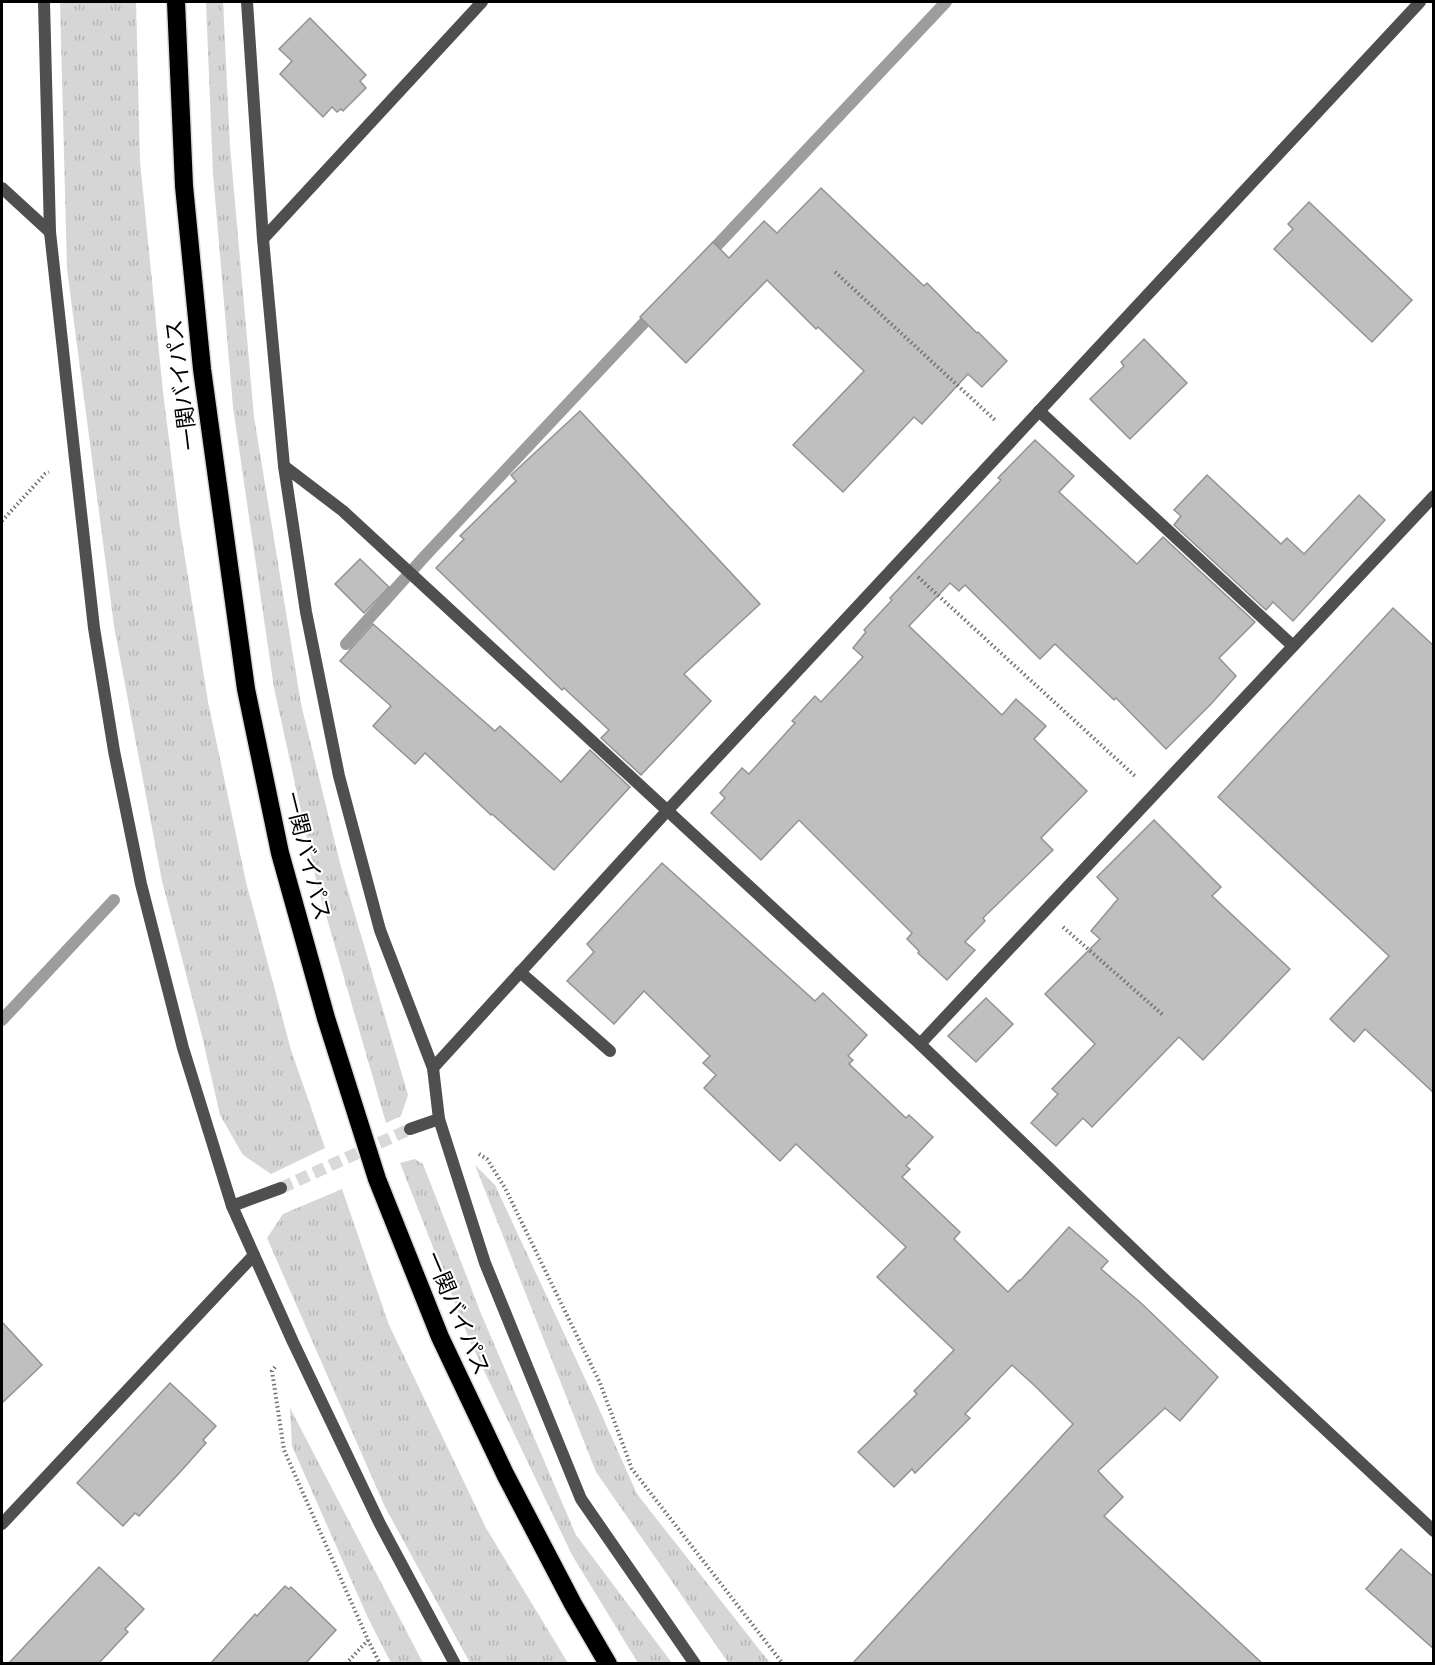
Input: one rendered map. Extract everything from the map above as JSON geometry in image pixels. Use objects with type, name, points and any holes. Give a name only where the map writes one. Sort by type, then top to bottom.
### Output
[{"type":"highway","name":"一関バイパス","points":[[176,2],[184,186],[202,369],[246,689],[280,853],[326,1018],[376,1179],[440,1337],[505,1474],[573,1604],[608,1664]]},
{"type":"street","points":[[44,2],[50,232],[94,628],[114,750],[141,885],[183,1048],[232,1206],[293,1342],[380,1524],[454,1664]]},
{"type":"street","points":[[247,2],[263,239],[284,466],[306,612],[339,776],[380,930],[433,1068],[441,1125],[485,1263],[581,1498],[695,1664]]},
{"type":"street","points":[[263,239],[482,2]]},
{"type":"street","points":[[433,1068],[667,811],[1420,2]]},
{"type":"street","points":[[2,188],[50,232]]},
{"type":"street","points":[[1039,411],[1293,646]]},
{"type":"street","points":[[284,466],[343,511],[920,1044],[1160,1275],[1434,1531]]},
{"type":"street","points":[[920,1044],[1434,496]]},
{"type":"street","points":[[520,972],[610,1051]]},
{"type":"street","points":[[411,1129],[441,1125]]},
{"type":"street","points":[[232,1206],[281,1188]]},
{"type":"street","points":[[2,1524],[254,1255]]},
{"type":"path","points":[[834,272],[1014,437]]},
{"type":"path","points":[[2,521],[45,474],[75,459]]},
{"type":"path","points":[[900,560],[1154,794]]},
{"type":"path","points":[[1045,910],[1164,1016]]},
{"type":"path","points":[[441,1125],[487,1160],[505,1188],[600,1383],[632,1469],[783,1664]]},
{"type":"path","points":[[293,1342],[272,1371],[284,1450],[380,1664]]},
{"type":"path","points":[[346,1664],[368,1640]]},
{"type":"green space","points":[[60,2],[136,2],[140,161],[163,392],[180,527],[208,702],[246,882],[291,1050],[325,1148],[271,1174],[243,1155],[220,1115],[162,881],[114,626],[67,269]]},
{"type":"green space","points":[[206,2],[223,2],[230,146],[254,417],[301,704],[341,867],[408,1095],[401,1116],[386,1123],[317,884],[274,688],[233,407],[213,174]]},
{"type":"green space","points":[[415,1159],[423,1164],[482,1316],[576,1535],[672,1663],[638,1663],[572,1555],[469,1339],[400,1163]]},
{"type":"green space","points":[[475,1165],[495,1185],[637,1494],[770,1663],[729,1663],[727,1661],[596,1472]]},
{"type":"green space","points":[[342,1189],[389,1325],[486,1528],[568,1663],[470,1663],[385,1507],[267,1238],[283,1214]]},
{"type":"green space","points":[[290,1408],[423,1663],[391,1663],[368,1618],[292,1446]]},
{"type":"building","points":[[310,18],[366,75],[360,81],[366,88],[343,111],[341,109],[337,112],[332,107],[323,117],[280,74],[292,61],[279,49]]},
{"type":"building","points":[[821,188],[924,286],[927,283],[1007,361],[982,387],[968,374],[922,424],[914,417],[843,492],[793,445],[864,371],[818,327],[816,329],[767,280],[686,363],[640,317],[713,242],[729,258],[764,221],[777,233]]},
{"type":"building","points":[[1309,202],[1412,300],[1372,342],[1274,249],[1293,229],[1288,224]]},
{"type":"building","points":[[1144,339],[1187,383],[1130,439],[1090,399],[1124,366],[1121,362]]},
{"type":"building","points":[[580,411],[760,604],[684,674],[711,701],[641,775],[601,738],[609,730],[564,688],[562,690],[436,568],[464,539],[460,536],[516,481],[511,475]]},
{"type":"building","points":[[1035,440],[1074,476],[1059,492],[1137,564],[1163,537],[1255,622],[1219,658],[1236,676],[1166,749],[1116,698],[1114,700],[1055,644],[1040,659],[965,585],[959,591],[950,583],[909,626],[1002,715],[1016,699],[1046,726],[1034,739],[1087,791],[1041,838],[1053,850],[983,918],[985,921],[965,942],[975,950],[947,980],[918,953],[919,951],[907,939],[912,933],[799,820],[761,860],[711,813],[725,798],[720,793],[742,768],[749,774],[795,723],[792,721],[815,696],[821,702],[863,657],[853,648],[866,632],[864,630],[892,600],[890,598],[1001,480],[998,478]]},
{"type":"building","points":[[1207,475],[1281,544],[1287,538],[1304,554],[1359,495],[1385,520],[1293,621],[1273,602],[1266,610],[1174,525],[1181,516],[1174,510]]},
{"type":"building","points":[[360,559],[389,587],[364,613],[335,584]]},
{"type":"building","points":[[1393,608],[1434,646],[1434,1093],[1365,1029],[1354,1042],[1330,1019],[1389,956],[1218,797]]},
{"type":"building","points":[[373,624],[495,731],[500,726],[561,782],[590,750],[630,787],[554,870],[425,753],[415,764],[373,726],[391,706],[340,661]]},
{"type":"building","points":[[1154,820],[1221,887],[1212,896],[1290,969],[1203,1060],[1179,1037],[1092,1127],[1083,1118],[1056,1146],[1031,1123],[1058,1094],[1052,1089],[1095,1044],[1045,994],[1100,939],[1091,931],[1118,899],[1097,877]]},
{"type":"building","points":[[662,863],[815,1001],[823,993],[867,1035],[848,1056],[853,1060],[849,1064],[906,1118],[909,1115],[933,1137],[906,1166],[910,1169],[902,1177],[960,1232],[954,1239],[1008,1292],[1069,1227],[1108,1261],[1101,1269],[1141,1303],[1218,1377],[1180,1421],[1165,1408],[1098,1471],[1123,1497],[1104,1516],[1263,1664],[852,1664],[1073,1424],[1012,1365],[965,1414],[970,1418],[915,1473],[912,1469],[894,1487],[858,1452],[917,1394],[914,1391],[954,1350],[877,1277],[906,1247],[796,1144],[780,1161],[704,1088],[716,1075],[703,1063],[710,1056],[644,991],[614,1024],[567,981],[594,952],[587,944]]},
{"type":"building","points":[[986,998],[1013,1024],[976,1062],[948,1036]]},
{"type":"building","points":[[2,1322],[42,1365],[2,1403]]},
{"type":"building","points":[[170,1383],[216,1426],[203,1440],[206,1443],[182,1470],[139,1516],[135,1513],[123,1526],[77,1483]]},
{"type":"building","points":[[1401,1549],[1434,1577],[1434,1649],[1366,1589]]},
{"type":"building","points":[[99,1567],[144,1609],[125,1629],[128,1632],[98,1664],[8,1664]]},
{"type":"building","points":[[285,1586],[289,1589],[291,1587],[336,1630],[305,1664],[210,1664],[255,1614],[257,1616]]},
{"type":"waterway","points":[[706,257],[946,2]]},
{"type":"waterway","points":[[346,644],[425,556],[655,311]]},
{"type":"waterway","points":[[2,1020],[114,900]]},
{"type":"tunnel","points":[[281,1188],[410,1129]]}]
